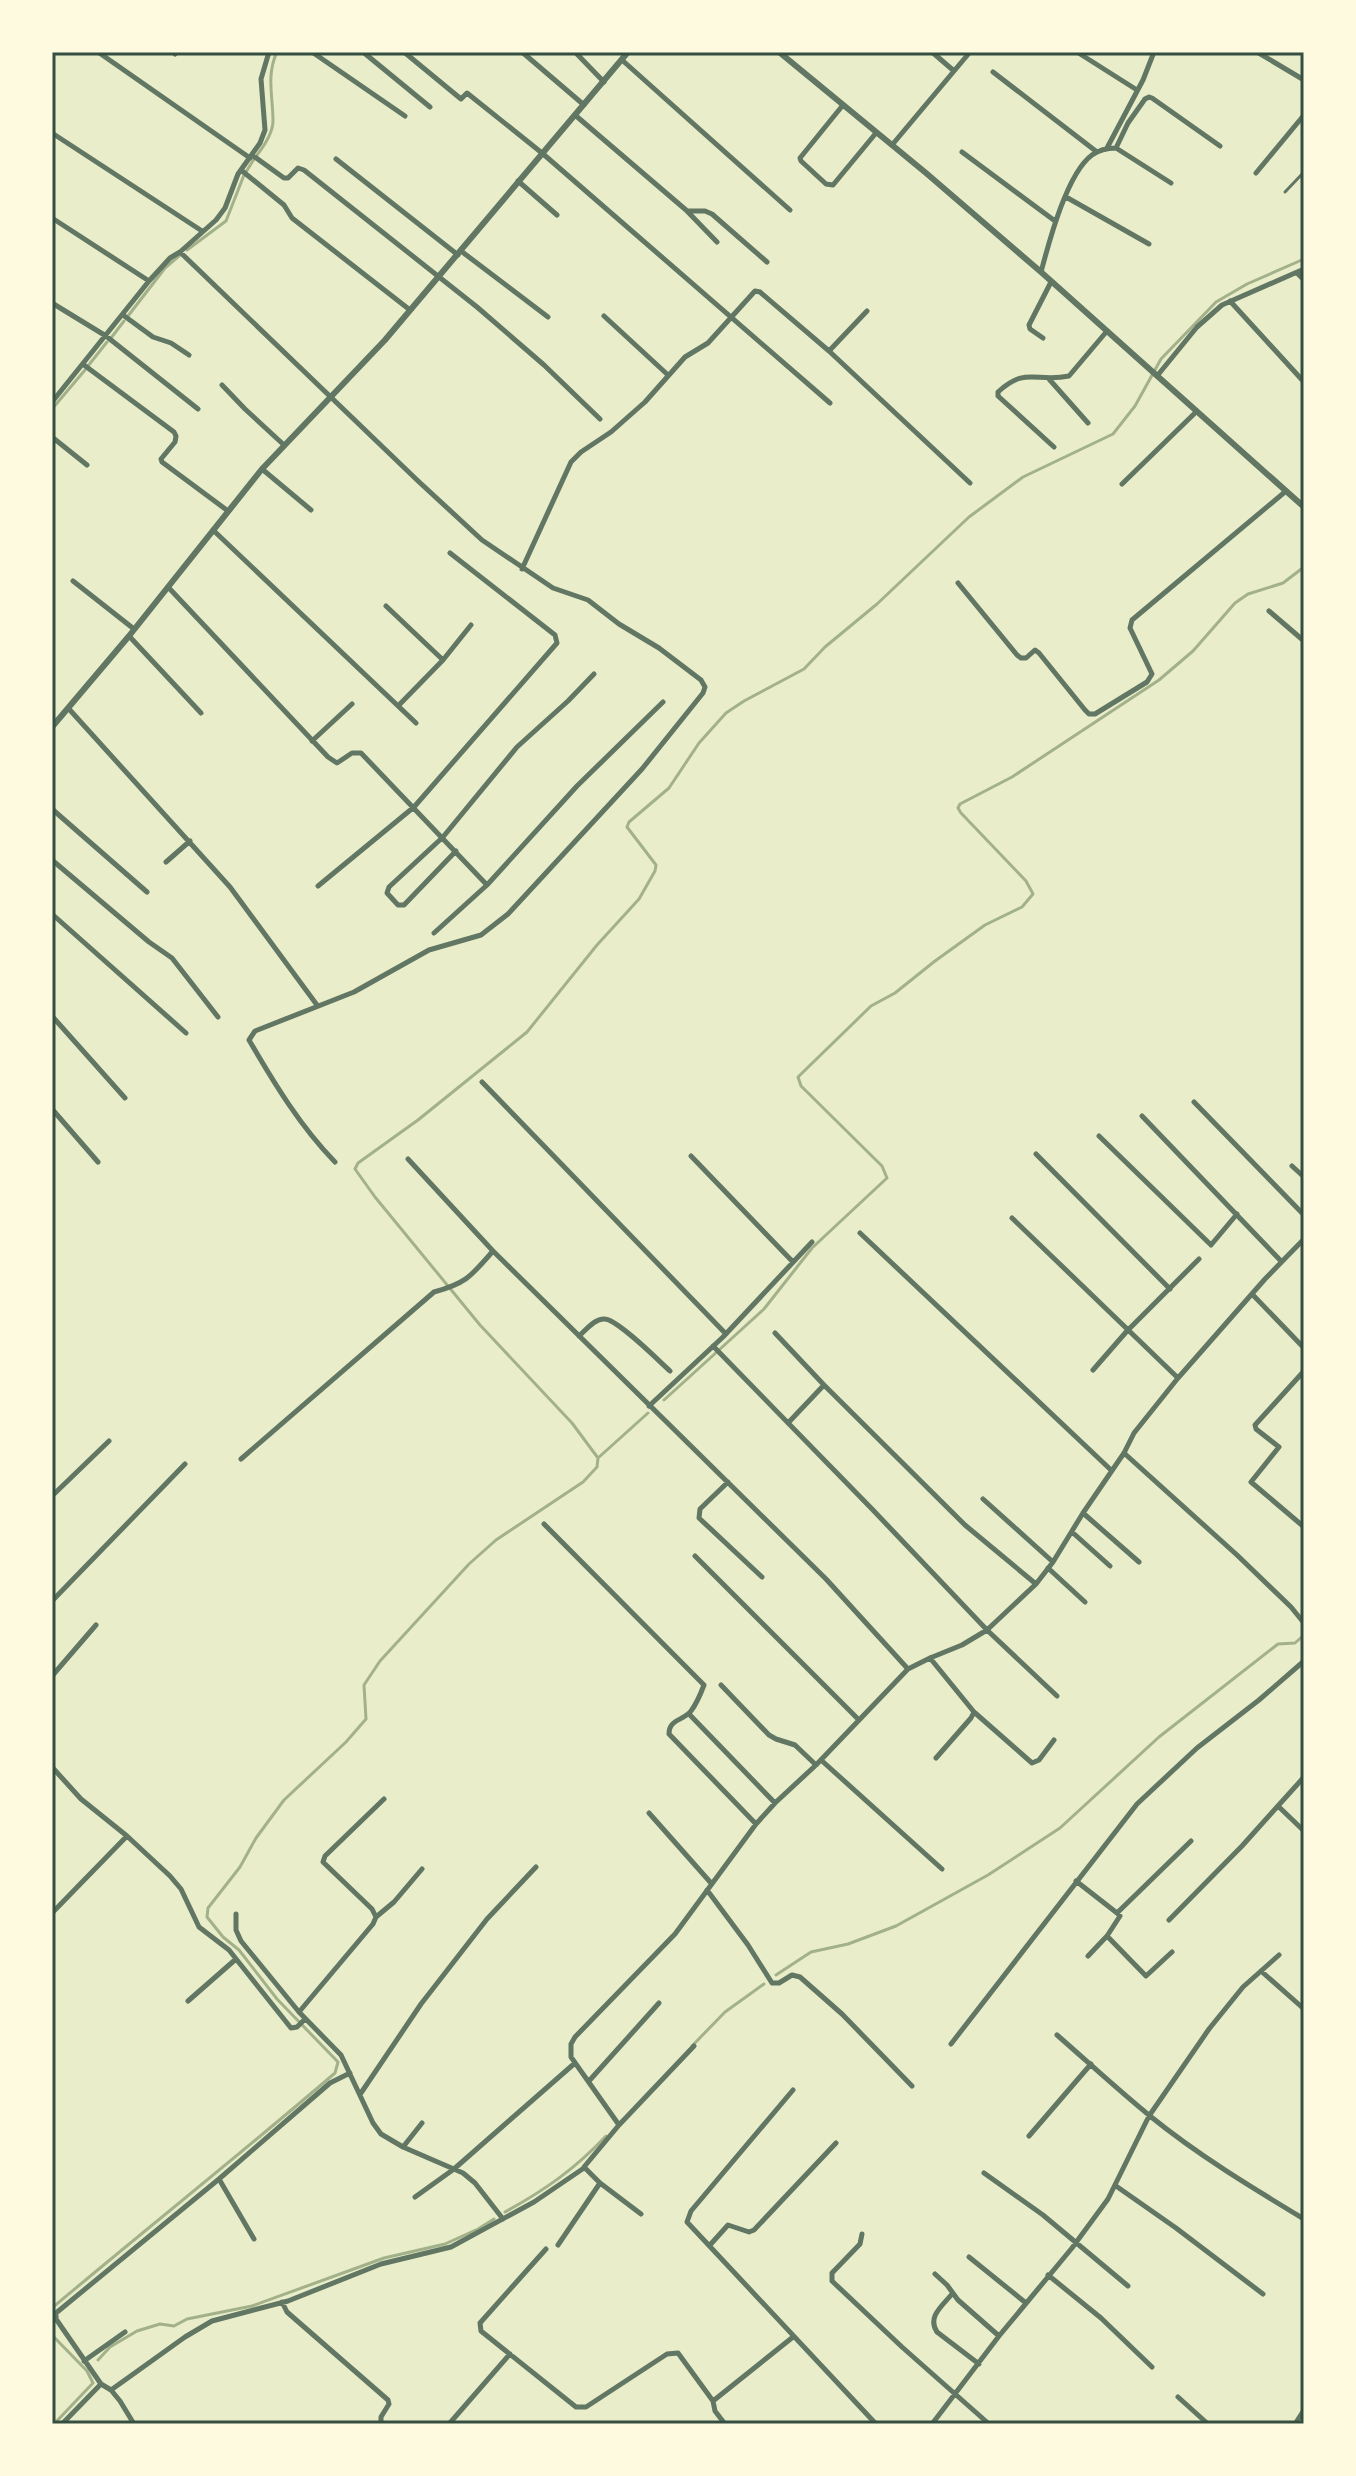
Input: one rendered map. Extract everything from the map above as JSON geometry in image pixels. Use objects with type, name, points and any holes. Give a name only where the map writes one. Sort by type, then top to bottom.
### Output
[{"type":"street","points":[[98,52],[284,178],[298,168],[304,170],[440,276],[544,365],[600,419]]},
{"type":"street","points":[[52,402],[149,281],[170,258],[222,214],[241,170],[265,130],[261,79],[269,52]]},
{"type":"street","points":[[312,52],[405,116]]},
{"type":"street","points":[[363,52],[430,107]]},
{"type":"street","points":[[404,52],[461,99],[467,93],[542,153],[830,403]]},
{"type":"street","points":[[522,52],[584,105]]},
{"type":"street","points":[[575,52],[604,82]]},
{"type":"street","points":[[52,727],[262,469],[367,361],[628,52]]},
{"type":"street","points":[[779,52],[1041,272],[1304,507]]},
{"type":"street","points":[[932,52],[954,71]]},
{"type":"street","points":[[892,145],[970,52]]},
{"type":"street","points":[[1077,52],[1137,90]]},
{"type":"street","points":[[1107,148],[1151,64],[1154,52]]},
{"type":"street","points":[[1257,52],[1304,80]]},
{"type":"street","points":[[622,60],[790,210]]},
{"type":"street","points":[[993,72],[1097,152]]},
{"type":"street","points":[[1116,148],[1128,123],[1149,97],[1220,146]]},
{"type":"street","points":[[843,105],[800,158],[826,184],[833,185],[876,133]]},
{"type":"street","points":[[575,115],[686,210],[717,242]]},
{"type":"street","points":[[1256,173],[1304,115]]},
{"type":"street","points":[[52,133],[202,231]]},
{"type":"street","points":[[1041,272],[1055,221],[1066,197],[1085,162],[1097,152],[1116,148],[1171,183]]},
{"type":"street","points":[[962,152],[1055,221]]},
{"type":"street","points":[[336,159],[548,317]]},
{"type":"street","points":[[241,170],[284,205],[292,218],[410,310]]},
{"type":"street","points":[[518,181],[557,215]]},
{"type":"street","points":[[1066,197],[1149,244]]},
{"type":"street","points":[[686,210],[712,214],[767,262]]},
{"type":"street","points":[[52,218],[149,281]]},
{"type":"street","points":[[180,252],[471,530],[553,588],[588,600],[679,662],[705,687],[642,769],[508,914],[481,935],[429,950],[354,992],[255,1031],[249,1040],[293,1111],[335,1162]]},
{"type":"street","points":[[1155,374],[1204,320],[1230,301],[1301,271],[1304,280]]},
{"type":"street","points":[[1043,338],[1029,325],[1051,282]]},
{"type":"street","points":[[522,569],[571,462],[645,402],[685,357],[708,343],[753,292],[760,292],[829,351],[970,483]]},
{"type":"street","points":[[1230,301],[1304,382]]},
{"type":"street","points":[[52,303],[106,336],[198,409]]},
{"type":"street","points":[[829,351],[867,311]]},
{"type":"street","points":[[123,315],[153,337],[171,343],[189,355]]},
{"type":"street","points":[[604,316],[668,375]]},
{"type":"street","points":[[1054,447],[997,394],[1018,377],[1048,379],[1072,375],[1107,331]]},
{"type":"street","points":[[84,365],[174,432],[175,442],[161,459],[162,462],[228,511]]},
{"type":"street","points":[[1048,379],[1088,423]]},
{"type":"street","points":[[222,385],[284,445]]},
{"type":"street","points":[[1122,484],[1197,411]]},
{"type":"street","points":[[52,437],[87,465]]},
{"type":"street","points":[[262,469],[311,510]]},
{"type":"street","points":[[958,583],[1017,655],[1026,658],[1035,650],[1039,653],[1085,710],[1095,714],[1151,678],[1152,674],[1130,628],[1132,620],[1286,491]]},
{"type":"street","points":[[213,530],[416,723]]},
{"type":"street","points":[[318,886],[414,807],[558,640],[450,553]]},
{"type":"street","points":[[73,581],[134,629]]},
{"type":"street","points":[[168,587],[332,761],[337,763],[352,753],[361,753],[487,885]]},
{"type":"street","points":[[386,606],[443,660]]},
{"type":"street","points":[[1269,611],[1304,641]]},
{"type":"street","points":[[399,705],[443,660],[471,625]]},
{"type":"street","points":[[129,636],[201,713]]},
{"type":"street","points":[[456,851],[404,905],[398,905],[387,893],[389,887],[443,837],[517,747],[594,674]]},
{"type":"street","points":[[434,933],[487,885],[577,786],[663,702]]},
{"type":"street","points":[[312,741],[352,704]]},
{"type":"street","points":[[69,709],[230,887],[317,1005]]},
{"type":"street","points":[[52,809],[147,892]]},
{"type":"street","points":[[166,862],[190,841]]},
{"type":"street","points":[[52,860],[149,942],[167,953],[218,1017]]},
{"type":"street","points":[[52,914],[186,1033]]},
{"type":"street","points":[[52,1016],[125,1098]]},
{"type":"street","points":[[482,1082],[726,1334]]},
{"type":"street","points":[[1194,1102],[1304,1215]]},
{"type":"street","points":[[52,1109],[98,1162]]},
{"type":"street","points":[[1142,1116],[1281,1261]]},
{"type":"street","points":[[1099,1136],[1211,1245],[1237,1214]]},
{"type":"street","points":[[1036,1154],[1170,1289]]},
{"type":"street","points":[[691,1156],[793,1262]]},
{"type":"street","points":[[408,1159],[493,1251],[826,1579],[908,1669]]},
{"type":"street","points":[[1292,1166],[1304,1177]]},
{"type":"street","points":[[1012,1218],[1178,1378]]},
{"type":"street","points":[[860,1233],[1111,1470]]},
{"type":"street","points":[[619,2125],[575,2063],[570,2051],[575,2037],[675,1934],[775,1803],[908,1669],[987,1630],[1036,1584],[1124,1453],[1134,1433],[1178,1378],[1304,1239]]},
{"type":"street","points":[[649,1406],[716,1350],[726,1334],[812,1242]]},
{"type":"street","points":[[241,1459],[434,1292],[457,1286],[469,1278],[493,1251]]},
{"type":"street","points":[[1093,1370],[1199,1259]]},
{"type":"street","points":[[1252,1294],[1304,1348]]},
{"type":"street","points":[[579,1336],[598,1320],[606,1319],[670,1371]]},
{"type":"street","points":[[775,1333],[965,1525],[1036,1584]]},
{"type":"street","points":[[716,1350],[987,1630],[1057,1696]]},
{"type":"street","points":[[1304,1371],[1255,1425],[1279,1447],[1251,1482],[1304,1527]]},
{"type":"street","points":[[788,1423],[824,1385]]},
{"type":"street","points":[[52,1496],[109,1441]]},
{"type":"street","points":[[1124,1453],[1248,1565],[1303,1620]]},
{"type":"street","points":[[52,1601],[185,1464]]},
{"type":"street","points":[[728,1482],[700,1509],[699,1518],[762,1577]]},
{"type":"street","points":[[983,1499],[1053,1562]]},
{"type":"street","points":[[1083,1513],[1139,1562]]},
{"type":"street","points":[[544,1524],[704,1685],[689,1714],[672,1723],[669,1734],[756,1824]]},
{"type":"street","points":[[1072,1532],[1110,1566]]},
{"type":"street","points":[[695,1556],[858,1719]]},
{"type":"street","points":[[1048,1568],[1085,1602]]},
{"type":"street","points":[[52,1676],[96,1625]]},
{"type":"street","points":[[930,1658],[974,1712],[1032,1763],[1039,1760],[1054,1740]]},
{"type":"street","points":[[951,2044],[1137,1804],[1165,1776],[1304,1661]]},
{"type":"street","points":[[721,1685],[769,1735],[795,1745],[818,1762],[942,1869]]},
{"type":"street","points":[[936,1758],[974,1712]]},
{"type":"street","points":[[689,1714],[775,1803]]},
{"type":"street","points":[[52,1767],[81,1799],[127,1836],[181,1889],[199,1927],[229,1950],[291,2028],[304,2020]]},
{"type":"street","points":[[1169,1920],[1304,1777]]},
{"type":"street","points":[[376,1917],[372,1909],[323,1862],[325,1856],[384,1799]]},
{"type":"street","points":[[1278,1806],[1304,1831]]},
{"type":"street","points":[[649,1813],[711,1883]]},
{"type":"street","points":[[52,1913],[127,1836]]},
{"type":"street","points":[[1117,1913],[1191,1841]]},
{"type":"street","points":[[361,2094],[421,2004],[487,1919],[536,1867]]},
{"type":"street","points":[[299,2012],[376,1917],[394,1902],[422,1869]]},
{"type":"street","points":[[1076,1881],[1120,1916],[1088,1956]]},
{"type":"street","points":[[707,1890],[740,1933],[772,1983],[779,1983],[792,1975],[800,1977],[842,2014],[912,2086]]},
{"type":"street","points":[[236,1914],[236,1930],[241,1941],[304,2020],[336,2049],[378,2129],[403,2147],[469,2177],[503,2219]]},
{"type":"street","points":[[1107,1936],[1146,1976],[1172,1952]]},
{"type":"street","points":[[932,2424],[1108,2199],[1149,2116],[1209,2029],[1243,1987],[1279,1955]]},
{"type":"street","points":[[188,2001],[236,1959]]},
{"type":"street","points":[[1261,1971],[1304,2009]]},
{"type":"street","points":[[589,2081],[659,2003]]},
{"type":"street","points":[[1057,2035],[1149,2116],[1221,2169],[1304,2219]]},
{"type":"street","points":[[111,2390],[212,2321],[282,2302],[381,2264],[438,2252],[544,2196],[584,2168],[619,2125],[694,2046]]},
{"type":"street","points":[[415,2197],[454,2169],[575,2063]]},
{"type":"street","points":[[1029,2136],[1091,2064]]},
{"type":"street","points":[[134,2424],[54,2319],[58,2311],[330,2083],[350,2073]]},
{"type":"street","points":[[793,2090],[687,2219],[690,2227],[876,2424]]},
{"type":"street","points":[[403,2147],[422,2123]]},
{"type":"street","points":[[710,2245],[728,2225],[749,2232],[754,2230],[836,2143]]},
{"type":"street","points":[[584,2168],[641,2214]]},
{"type":"street","points":[[984,2173],[1076,2242],[1128,2286]]},
{"type":"street","points":[[219,2179],[254,2239]]},
{"type":"street","points":[[558,2245],[600,2183]]},
{"type":"street","points":[[1116,2186],[1263,2294]]},
{"type":"street","points":[[862,2234],[860,2244],[832,2273],[832,2281],[989,2424]]},
{"type":"street","points":[[546,2249],[479,2326],[481,2331],[571,2405],[580,2408],[667,2354],[678,2353],[713,2401],[715,2411],[725,2424]]},
{"type":"street","points":[[969,2257],[1026,2303]]},
{"type":"street","points":[[935,2274],[952,2294],[999,2336]]},
{"type":"street","points":[[1048,2275],[1108,2324],[1152,2367]]},
{"type":"street","points":[[952,2294],[933,2317],[933,2325],[937,2332],[979,2364]]},
{"type":"street","points":[[282,2302],[287,2312],[388,2400],[381,2424]]},
{"type":"street","points":[[84,2361],[125,2332]]},
{"type":"street","points":[[713,2401],[793,2337]]},
{"type":"street","points":[[452,2423],[510,2354]]},
{"type":"street","points":[[62,2424],[101,2384]]},
{"type":"street","points":[[1178,2397],[1208,2424]]},
{"type":"street","points":[[1295,2424],[1304,2410]]},
{"type":"lane","points":[[1285,192],[1304,172]]},
{"type":"waterway","points":[[257,155],[273,126],[271,78],[277,52]]},
{"type":"waterway","points":[[246,172],[254,159]]},
{"type":"waterway","points":[[187,250],[226,221],[244,175]]},
{"type":"waterway","points":[[128,316],[165,268],[180,255]]},
{"type":"waterway","points":[[52,2308],[335,2073],[338,2062],[277,1999],[239,1950],[223,1937],[207,1917],[208,1908],[240,1867],[256,1838],[284,1800],[366,1719],[364,1685],[380,1661],[469,1564],[496,1540],[583,1482],[597,1467],[598,1458],[572,1423],[480,1325],[375,1197],[355,1169],[358,1163],[418,1120],[527,1032],[597,945],[639,899],[656,865],[627,827],[629,822],[669,788],[699,743],[726,713],[804,669],[969,517],[1023,477],[1113,434],[1135,406],[1161,359],[1216,302],[1247,284],[1304,259]]},
{"type":"waterway","points":[[111,338],[124,321]]},
{"type":"waterway","points":[[88,366],[107,342]]},
{"type":"waterway","points":[[52,409],[85,370]]},
{"type":"waterway","points":[[664,1400],[764,1309],[812,1248],[887,1178],[882,1166],[801,1086],[798,1077],[871,1006],[895,993],[985,925],[1022,907],[1033,894],[1026,881],[961,813],[958,808],[960,804],[1012,777],[1159,680],[1193,651],[1235,603],[1248,594],[1283,583],[1304,567]]},
{"type":"waterway","points":[[598,1458],[648,1413]]},
{"type":"waterway","points":[[776,1975],[811,1952],[848,1944],[896,1926],[988,1875],[1060,1828],[1159,1737],[1278,1644],[1295,1643],[1304,1635]]},
{"type":"waterway","points":[[692,2046],[725,2012],[764,1984]]},
{"type":"waterway","points":[[505,2212],[559,2178],[606,2136]]},
{"type":"waterway","points":[[98,2360],[110,2347],[137,2331],[160,2324],[174,2326],[187,2319],[252,2306],[384,2258],[445,2244],[494,2219]]},
{"type":"waterway","points":[[52,2335],[87,2371],[93,2383],[54,2424]]}]
